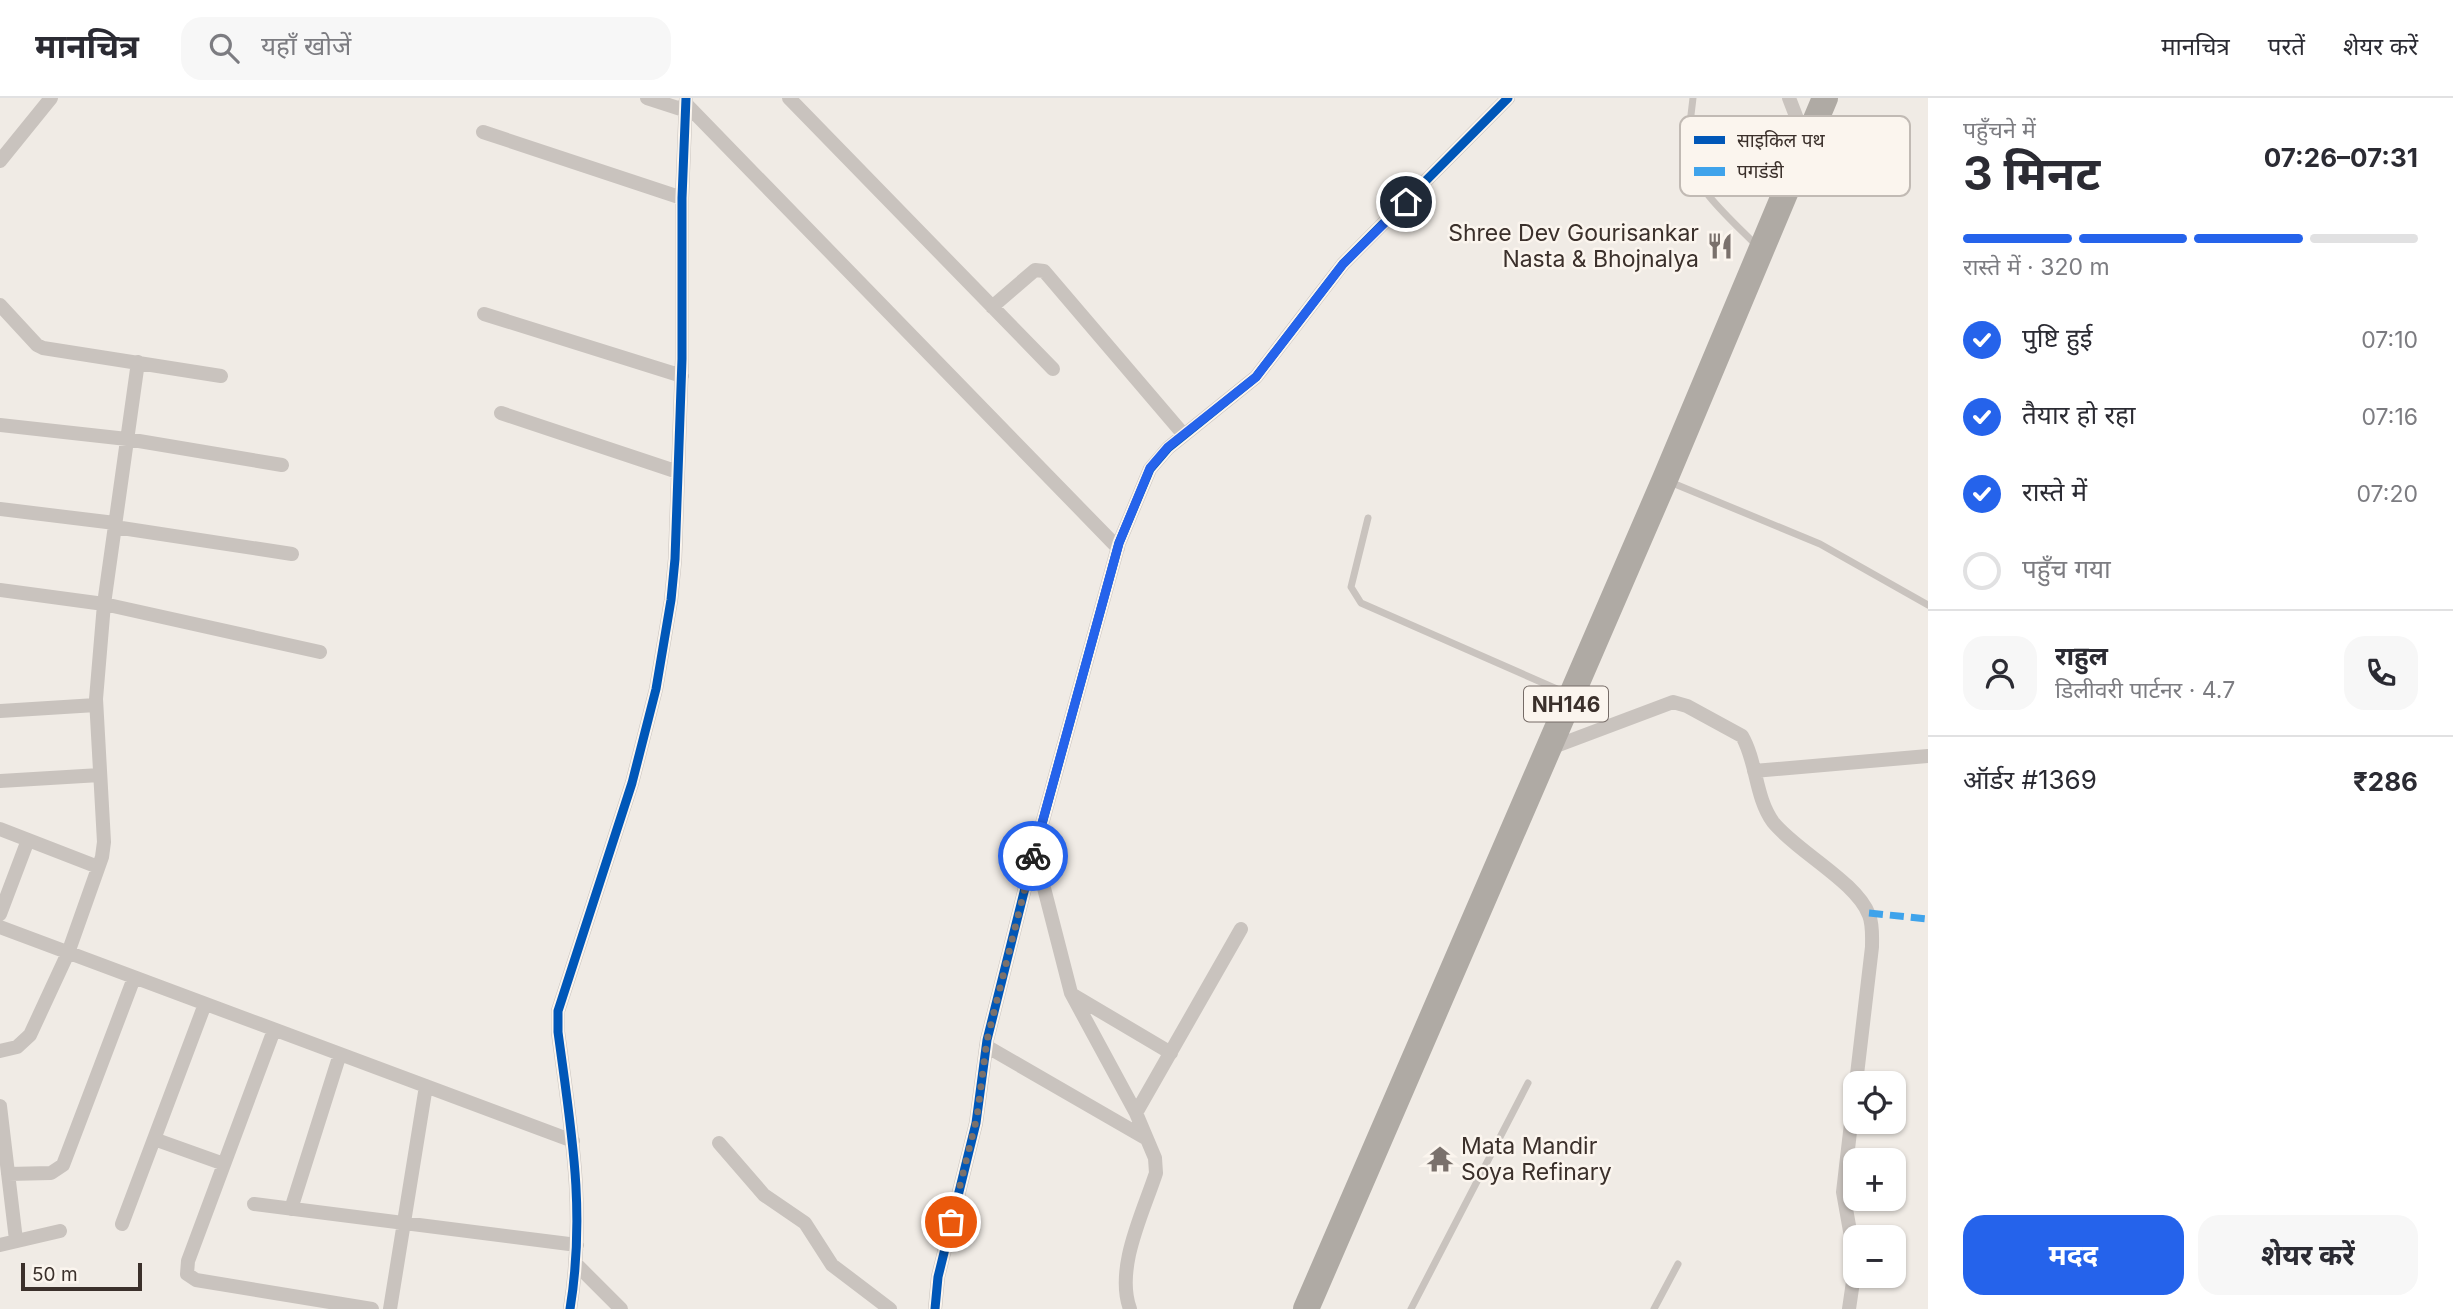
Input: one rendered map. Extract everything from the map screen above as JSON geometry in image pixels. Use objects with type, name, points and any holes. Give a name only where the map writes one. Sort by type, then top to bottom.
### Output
[{"type":"highway","name":"NH146","points":[[1818,116],[1825,98]]},
{"type":"highway","name":"NH146","points":[[1306,1309],[1784,196]]},
{"type":"street","points":[[0,161],[51,98]]},
{"type":"street","points":[[647,98],[685,104],[1118,548]]},
{"type":"street","points":[[789,98],[1053,369]]},
{"type":"street","points":[[935,1309],[938,1277],[977,1117],[986,1046],[1034,852],[1118,548],[1150,468],[1162,452],[1256,377],[1343,264],[1508,98]]},
{"type":"street","points":[[1789,98],[1796,116]]},
{"type":"street","points":[[570,1309],[576,1264],[578,1184],[558,1032],[558,1011],[632,783],[656,689],[671,600],[681,376],[685,104]]},
{"type":"street","points":[[483,132],[682,198]]},
{"type":"street","points":[[992,307],[1035,271],[1044,271],[1184,435]]},
{"type":"street","points":[[0,305],[37,345],[43,348],[221,376]]},
{"type":"street","points":[[484,314],[681,376]]},
{"type":"street","points":[[0,1051],[18,1047],[30,1035],[68,953],[104,842],[96,705],[104,604],[138,362]]},
{"type":"street","points":[[501,413],[678,472]]},
{"type":"street","points":[[0,425],[127,439],[282,465]]},
{"type":"street","points":[[0,509],[292,554]]},
{"type":"street","points":[[0,590],[104,604],[320,652]]},
{"type":"street","points":[[1546,749],[1673,702],[1687,706],[1740,734],[1745,742],[1763,803],[1772,821],[1857,896],[1869,913],[1872,947],[1857,1071]]},
{"type":"street","points":[[0,711],[96,705]]},
{"type":"street","points":[[1754,771],[1928,756]]},
{"type":"street","points":[[0,781],[100,775]]},
{"type":"street","points":[[0,829],[98,867]]},
{"type":"street","points":[[0,914],[28,840]]},
{"type":"street","points":[[1034,852],[1071,993],[1136,1113],[1157,1168],[1126,1271],[1125,1292],[1130,1309]]},
{"type":"street","points":[[0,928],[573,1141]]},
{"type":"street","points":[[1136,1113],[1241,929]]},
{"type":"street","points":[[8,1174],[51,1174],[64,1165],[134,978]]},
{"type":"street","points":[[1071,993],[1171,1053]]},
{"type":"street","points":[[122,1224],[205,1004]]},
{"type":"street","points":[[274,1030],[186,1271],[189,1277],[196,1280],[372,1309]]},
{"type":"street","points":[[986,1046],[1147,1139]]},
{"type":"street","points":[[291,1209],[340,1054]]},
{"type":"street","points":[[390,1309],[426,1086]]},
{"type":"street","points":[[0,1106],[16,1240]]},
{"type":"street","points":[[1849,1225],[1843,1192],[1850,1134]]},
{"type":"street","points":[[154,1139],[224,1164]]},
{"type":"street","points":[[719,1143],[764,1195],[805,1223],[832,1265],[890,1309]]},
{"type":"street","points":[[254,1204],[577,1245]]},
{"type":"street","points":[[0,1245],[60,1231]]},
{"type":"street","points":[[576,1264],[621,1309]]},
{"type":"street","points":[[1849,1309],[1852,1288]]},
{"type":"lane","points":[[1692,116],[1693,98]]},
{"type":"lane","points":[[1711,196],[1761,251]]},
{"type":"lane","points":[[1665,479],[1820,544],[1928,605]]},
{"type":"lane","points":[[1368,518],[1352,580],[1353,593],[1361,603],[1570,695]]},
{"type":"lane","points":[[1411,1309],[1528,1083]]},
{"type":"lane","points":[[1654,1309],[1678,1264]]},
{"type":"marked path","points":[[1869,913],[1928,919]]},
{"type":"cycle path","points":[[570,1309],[575,1273],[577,1204],[558,1011],[632,783],[656,689],[671,600],[675,559],[682,359],[682,198],[686,98]]},
{"type":"cycle path","points":[[935,1309],[938,1277],[976,1123],[987,1040],[1031,864],[1119,543],[1150,469],[1168,448],[1256,377],[1343,264],[1508,98]]},
{"type":"way so far","points":[[951,1222],[977,1117],[987,1040],[1033,856]]},
{"type":"place","name":"Shree Dev Gourisankar Nasta & Bhojnalya","points":[[1720,246]]},
{"type":"place","name":"Mata Mandir Soya Refinary","points":[[1440,1159]]},
{"type":"route","points":[[1033,856],[1119,543],[1150,468],[1168,447],[1256,377],[1343,264],[1406,202]]}]
